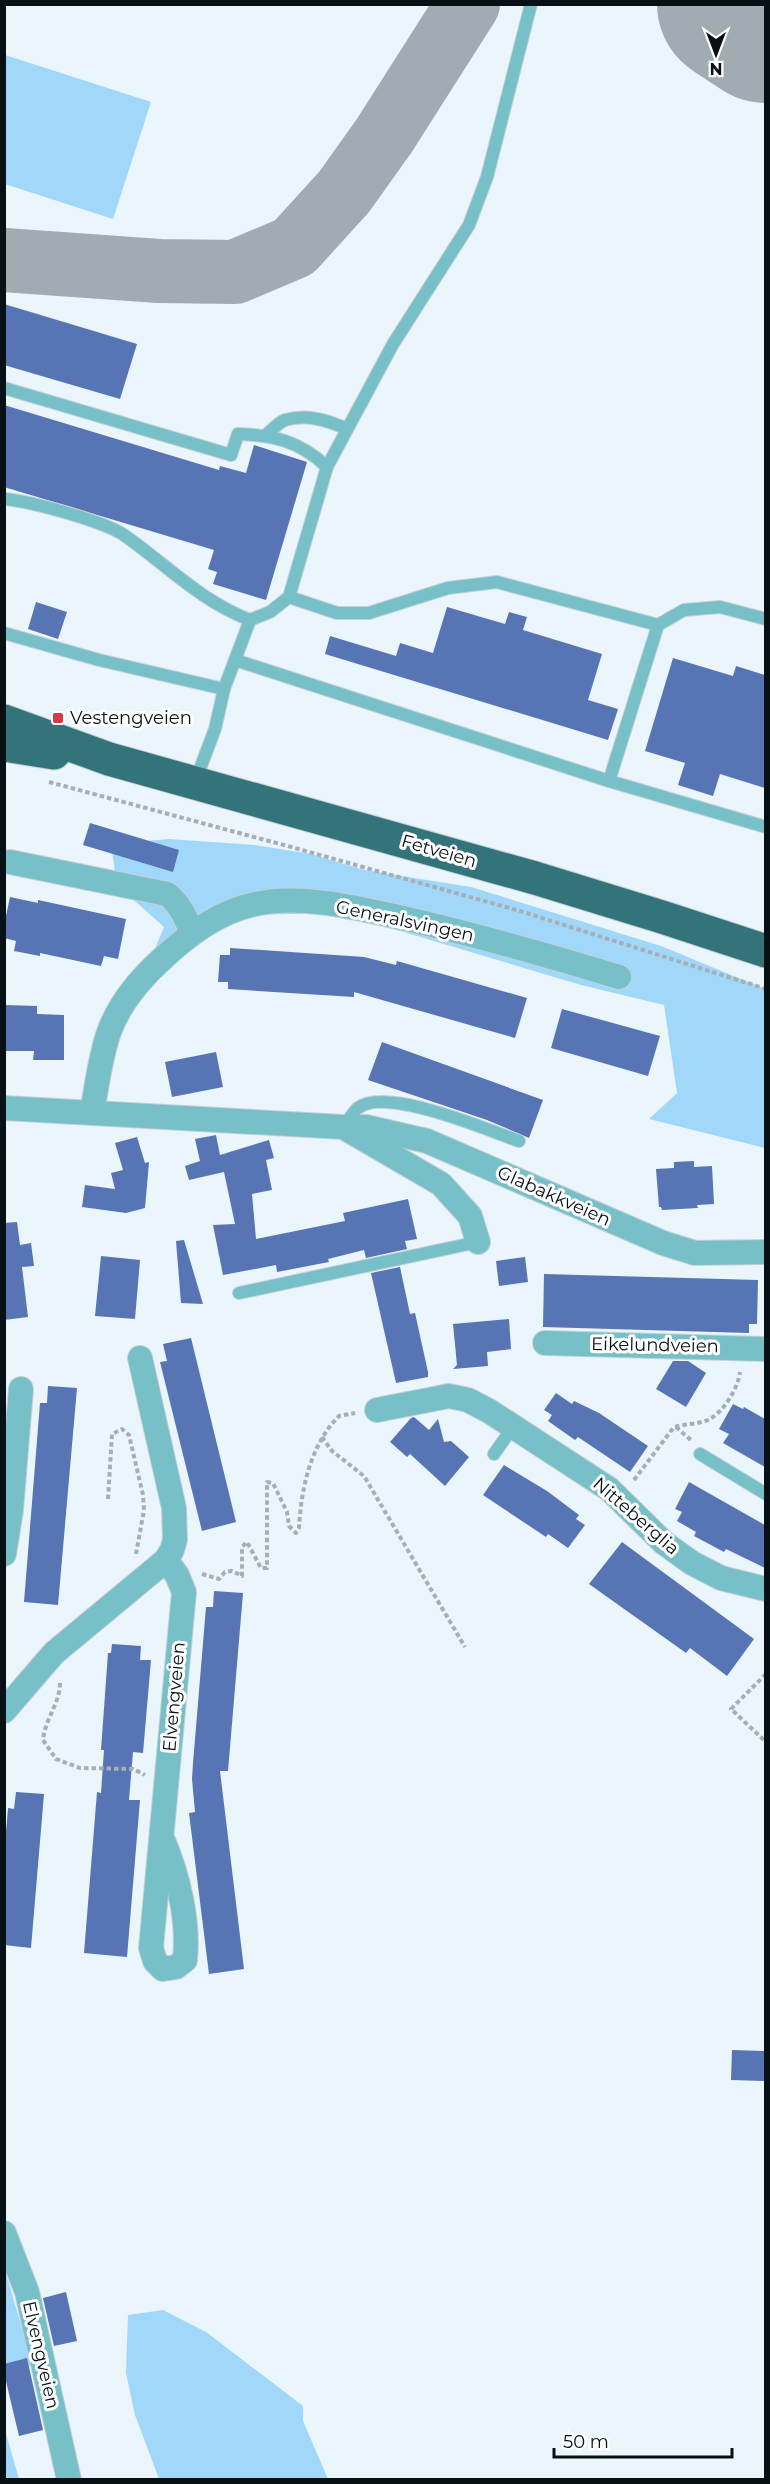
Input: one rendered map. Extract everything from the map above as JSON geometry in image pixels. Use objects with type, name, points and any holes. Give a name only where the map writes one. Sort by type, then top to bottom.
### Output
[{"type":"highway","name":"Fetveien","points":[[4,721],[109,759],[535,878],[765,951]]},
{"type":"highway","name":"Fetveien","points":[[4,745],[109,759]]},
{"type":"street","points":[[10,861],[167,894],[180,906],[192,933]]},
{"type":"street","name":"Generalsvingen","points":[[92,1112],[103,1054],[109,1032],[119,1010],[156,965],[192,933],[220,915],[256,904],[312,902],[378,913],[529,950],[619,977]]},
{"type":"street","name":"Glabakkveien","points":[[4,1108],[366,1127],[427,1141],[663,1243],[695,1253],[765,1252]]},
{"type":"street","name":"Glabakkveien","points":[[344,1127],[441,1184],[470,1216],[478,1242]]},
{"type":"street","name":"Eikelundveien","points":[[545,1343],[765,1348]]},
{"type":"street","name":"Elvengveien","points":[[140,1358],[174,1508],[175,1539],[171,1567],[183,1592],[163,1840]]},
{"type":"street","points":[[4,1554],[11,1510],[21,1389]]},
{"type":"street","name":"Nitteberglia","points":[[377,1410],[449,1396],[468,1400],[609,1489],[664,1544],[692,1563],[721,1578],[765,1588]]},
{"type":"street","points":[[4,1711],[51,1657],[171,1567]]},
{"type":"street","name":"Elvengveien","points":[[4,2233],[27,2292],[69,2480]]},
{"type":"lane","points":[[4,499],[17,500],[83,519],[122,534],[190,588],[223,609],[250,620],[270,612],[289,597],[327,467],[393,344],[469,225],[487,177],[531,4]]},
{"type":"lane","points":[[4,388],[231,455],[238,435],[266,435],[310,451],[327,467]]},
{"type":"lane","points":[[266,435],[284,421],[308,418],[327,420],[347,429]]},
{"type":"lane","points":[[289,597],[337,613],[369,613],[448,588],[497,582],[658,625]]},
{"type":"lane","points":[[609,781],[658,625],[684,610],[720,607],[765,619]]},
{"type":"lane","points":[[195,783],[215,729],[224,689],[250,620]]},
{"type":"lane","points":[[4,633],[99,660],[224,689]]},
{"type":"lane","points":[[235,660],[609,781],[765,827]]},
{"type":"lane","name":"Glabakkveien","points":[[344,1127],[358,1108],[375,1101],[407,1103],[519,1142]]},
{"type":"lane","name":"Glabakkveien","points":[[239,1293],[478,1242]]},
{"type":"lane","points":[[494,1454],[513,1427]]},
{"type":"lane","points":[[700,1454],[765,1494]]},
{"type":"path","points":[[43,781],[520,911],[765,989]]},
{"type":"path","points":[[621,1501],[656,1448],[674,1427],[708,1419],[723,1406],[739,1381],[741,1369]]},
{"type":"path","points":[[171,1567],[219,1579],[225,1572],[232,1571],[242,1576],[243,1544],[247,1542],[252,1547],[261,1568],[267,1568],[267,1482],[273,1483],[287,1512],[290,1526],[296,1533],[310,1466],[322,1436],[339,1416],[377,1410]]},
{"type":"path","points":[[108,1500],[112,1434],[122,1429],[129,1435],[143,1495],[143,1523],[136,1554],[138,1563]]},
{"type":"path","points":[[322,1436],[332,1451],[364,1476],[465,1647]]},
{"type":"path","points":[[51,1657],[61,1668],[60,1692],[45,1726],[43,1740],[56,1759],[80,1768],[133,1769],[144,1775],[167,1776]]},
{"type":"path","points":[[765,1674],[731,1709],[765,1742]]},
{"type":"shaded area","points":[[5,55],[151,102],[113,219],[5,184]]},
{"type":"shaded area","points":[[169,839],[255,845],[311,854],[364,870],[471,887],[661,946],[765,989],[765,1148],[649,1119],[677,1093],[664,1005],[581,985],[340,913],[200,916],[147,968],[164,927],[117,885],[111,844]]},
{"type":"shaded area","points":[[4,2267],[33,2365],[5,2373],[4,2373]]},
{"type":"shaded area","points":[[163,2310],[206,2332],[303,2406],[303,2421],[328,2479],[159,2479],[135,2415],[126,2373],[128,2315]]},
{"type":"shaded area","points":[[5,2430],[19,2479],[5,2479]]},
{"type":"building","points":[[4,304],[137,344],[120,399],[4,365]]},
{"type":"building","points":[[4,405],[219,470],[220,466],[246,473],[254,445],[307,462],[266,600],[213,584],[217,572],[208,569],[214,550],[4,487]]},
{"type":"building","points":[[36,602],[67,612],[58,639],[28,629]]},
{"type":"building","points":[[447,607],[505,624],[509,612],[527,617],[523,630],[602,654],[588,700],[618,709],[608,740],[325,654],[330,636],[396,656],[400,643],[433,653]]},
{"type":"building","points":[[673,658],[733,676],[736,666],[765,675],[765,788],[720,774],[713,796],[678,785],[685,763],[645,751]]},
{"type":"building","points":[[90,823],[179,850],[173,872],[83,845]]},
{"type":"building","points":[[10,897],[38,903],[38,900],[126,919],[118,959],[104,956],[101,966],[40,953],[40,956],[14,951],[16,941],[4,938],[4,925]]},
{"type":"building","points":[[230,948],[364,957],[396,965],[397,961],[527,998],[515,1038],[354,992],[354,997],[228,989],[228,982],[218,982],[220,955],[230,955]]},
{"type":"building","points":[[4,1005],[37,1006],[37,1014],[64,1015],[64,1060],[33,1060],[34,1051],[5,1051]]},
{"type":"building","points":[[562,1009],[660,1036],[648,1076],[551,1048]]},
{"type":"building","points":[[382,1042],[543,1100],[529,1138],[487,1120],[368,1080]]},
{"type":"building","points":[[216,1052],[223,1087],[172,1097],[165,1062]]},
{"type":"building","points":[[216,1135],[220,1155],[269,1140],[274,1158],[266,1160],[272,1190],[252,1194],[256,1239],[345,1221],[343,1213],[408,1199],[417,1239],[405,1241],[407,1249],[366,1258],[364,1250],[328,1259],[329,1262],[277,1272],[276,1265],[223,1275],[213,1225],[235,1224],[224,1172],[189,1180],[185,1166],[200,1161],[195,1139]]},
{"type":"building","points":[[137,1137],[145,1163],[149,1162],[145,1208],[126,1213],[82,1207],[85,1185],[115,1189],[111,1173],[123,1170],[115,1143]]},
{"type":"building","points":[[694,1161],[694,1167],[712,1166],[714,1204],[697,1205],[698,1208],[662,1210],[659,1207],[656,1169],[674,1168],[674,1162]]},
{"type":"building","points":[[17,1222],[20,1245],[31,1243],[34,1266],[22,1267],[28,1317],[4,1320],[4,1223]]},
{"type":"building","points":[[184,1240],[203,1304],[181,1303],[176,1241]]},
{"type":"building","points":[[101,1256],[140,1260],[135,1319],[95,1316]]},
{"type":"building","points":[[525,1257],[528,1282],[499,1286],[496,1261]]},
{"type":"building","points":[[400,1267],[410,1314],[415,1313],[428,1377],[396,1383],[371,1273]]},
{"type":"building","points":[[544,1274],[758,1280],[757,1324],[749,1324],[749,1333],[543,1327]]},
{"type":"building","points":[[509,1319],[511,1349],[487,1352],[488,1366],[453,1369],[457,1365],[453,1324]]},
{"type":"building","points":[[191,1338],[236,1522],[202,1531],[160,1362],[167,1361],[163,1344]]},
{"type":"building","points":[[673,1361],[688,1361],[706,1373],[686,1407],[656,1389]]},
{"type":"building","points":[[48,1386],[77,1388],[58,1605],[24,1602],[40,1403],[47,1403]]},
{"type":"building","points":[[556,1393],[572,1404],[574,1401],[599,1413],[648,1446],[630,1472],[578,1437],[575,1440],[548,1421],[552,1415],[544,1410]]},
{"type":"building","points":[[733,1404],[743,1409],[744,1407],[765,1419],[765,1467],[723,1443],[729,1434],[719,1429]]},
{"type":"building","points":[[414,1417],[429,1430],[438,1419],[444,1442],[451,1441],[469,1457],[445,1486],[410,1454],[407,1457],[390,1442]]},
{"type":"building","points":[[504,1465],[547,1491],[579,1515],[576,1519],[585,1525],[568,1548],[548,1534],[546,1537],[483,1495]]},
{"type":"building","points":[[689,1482],[765,1525],[765,1568],[726,1549],[724,1552],[694,1536],[696,1532],[677,1521],[682,1512],[675,1509]]},
{"type":"building","points":[[622,1542],[754,1639],[727,1676],[690,1648],[686,1653],[589,1584]]},
{"type":"building","points":[[214,1591],[243,1593],[228,1771],[220,1771],[244,1969],[209,1974],[189,1813],[195,1812],[192,1779],[206,1607],[213,1607]]},
{"type":"building","points":[[112,1644],[141,1646],[140,1660],[151,1660],[143,1753],[133,1752],[129,1800],[140,1800],[127,1957],[84,1953],[97,1792],[101,1793],[104,1750],[101,1750],[108,1653],[111,1653]]},
{"type":"building","points":[[16,1792],[44,1794],[31,1948],[4,1945],[6,1832],[8,1808],[14,1809]]},
{"type":"building","points":[[732,2050],[765,2051],[765,2081],[731,2080]]},
{"type":"building","points":[[66,2292],[77,2341],[54,2346],[43,2298]]},
{"type":"building","points":[[27,2358],[43,2430],[19,2436],[4,2373],[4,2364]]},
{"type":"taxiway","points":[[4,260],[159,271],[235,272],[294,247],[344,192],[384,136],[468,4]]},
{"type":"runway","points":[[737,4],[766,23]]},
{"type":"place","name":"Vestengveien","points":[[58,718]]}]
